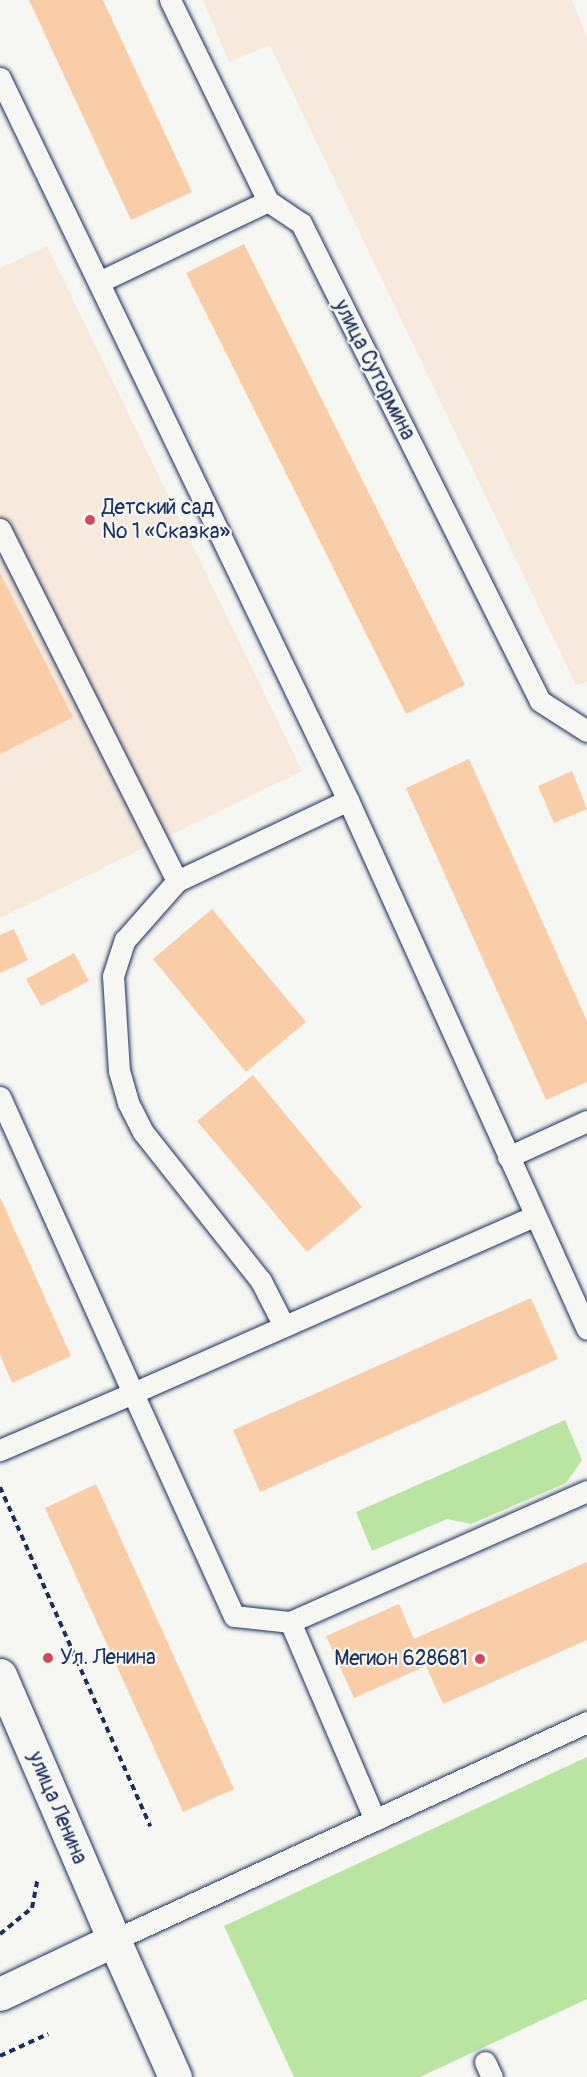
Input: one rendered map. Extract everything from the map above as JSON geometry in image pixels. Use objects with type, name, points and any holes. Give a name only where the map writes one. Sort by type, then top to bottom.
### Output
[{"type":"main road","name":"улица Ленина","points":[[0,1675],[175,2077]]},
{"type":"main road","points":[[0,1994],[114,1940]]},
{"type":"lane","points":[[99,282],[268,201],[170,0]]},
{"type":"lane","points":[[0,78],[348,800],[587,1329]]},
{"type":"lane","name":"улица Сутормина","points":[[268,201],[301,223],[540,701],[587,731]]},
{"type":"lane","points":[[0,529],[177,881]]},
{"type":"lane","points":[[284,1326],[261,1281],[143,1132],[119,1071],[113,1004],[116,959],[125,940],[177,881],[348,800]]},
{"type":"lane","points":[[0,1097],[234,1616],[290,1622],[587,1491]]},
{"type":"lane","points":[[508,1158],[587,1121]]},
{"type":"lane","points":[[0,1450],[534,1216]]},
{"type":"lane","points":[[290,1622],[375,1820]]},
{"type":"lane","points":[[114,1940],[587,1722]]},
{"type":"path","points":[[0,1487],[150,1826]]},
{"type":"path","points":[[0,1934],[32,1908],[38,1878]]},
{"type":"path","points":[[0,2056],[48,2034]]},
{"type":"shaded area","points":[[203,0],[572,0],[587,38],[587,682],[576,685],[270,45],[229,62]]},
{"type":"shaded area","name":"Детский сад № 1 «Сказка»","points":[[47,246],[302,771],[0,918],[0,268]]},
{"type":"green space","points":[[565,1420],[582,1460],[566,1483],[471,1524],[447,1519],[372,1551],[356,1512]]},
{"type":"green space","points":[[587,1757],[587,1999],[420,2077],[294,2077],[224,1926]]},
{"type":"building","points":[[29,0],[103,0],[192,192],[131,220]]},
{"type":"building","points":[[244,244],[465,685],[406,714],[186,273]]},
{"type":"building","points":[[0,573],[73,717],[0,754]]},
{"type":"building","points":[[469,759],[587,1021],[587,1082],[546,1100],[406,788]]},
{"type":"building","points":[[572,771],[587,809],[554,823],[538,786]]},
{"type":"building","points":[[212,909],[306,1022],[246,1072],[153,959]]},
{"type":"building","points":[[14,929],[28,960],[0,973],[0,935]]},
{"type":"building","points":[[74,953],[89,981],[41,1006],[26,979]]},
{"type":"building","points":[[253,1075],[362,1207],[307,1252],[197,1121]]},
{"type":"building","points":[[0,1197],[71,1356],[12,1383],[0,1355]]},
{"type":"building","points":[[531,1298],[558,1359],[260,1492],[233,1430]]},
{"type":"building","points":[[96,1484],[234,1789],[183,1812],[45,1508]]},
{"type":"building","points":[[587,1562],[587,1640],[443,1704],[426,1666],[354,1698],[326,1636],[399,1604],[414,1639]]},
{"type":"place","name":"Детский сад № 1 «Сказка»","points":[[90,520]]},
{"type":"place","name":"Ул. Ленина","points":[[48,1658]]},
{"type":"place","name":"Мегион 628681","points":[[480,1659]]}]
